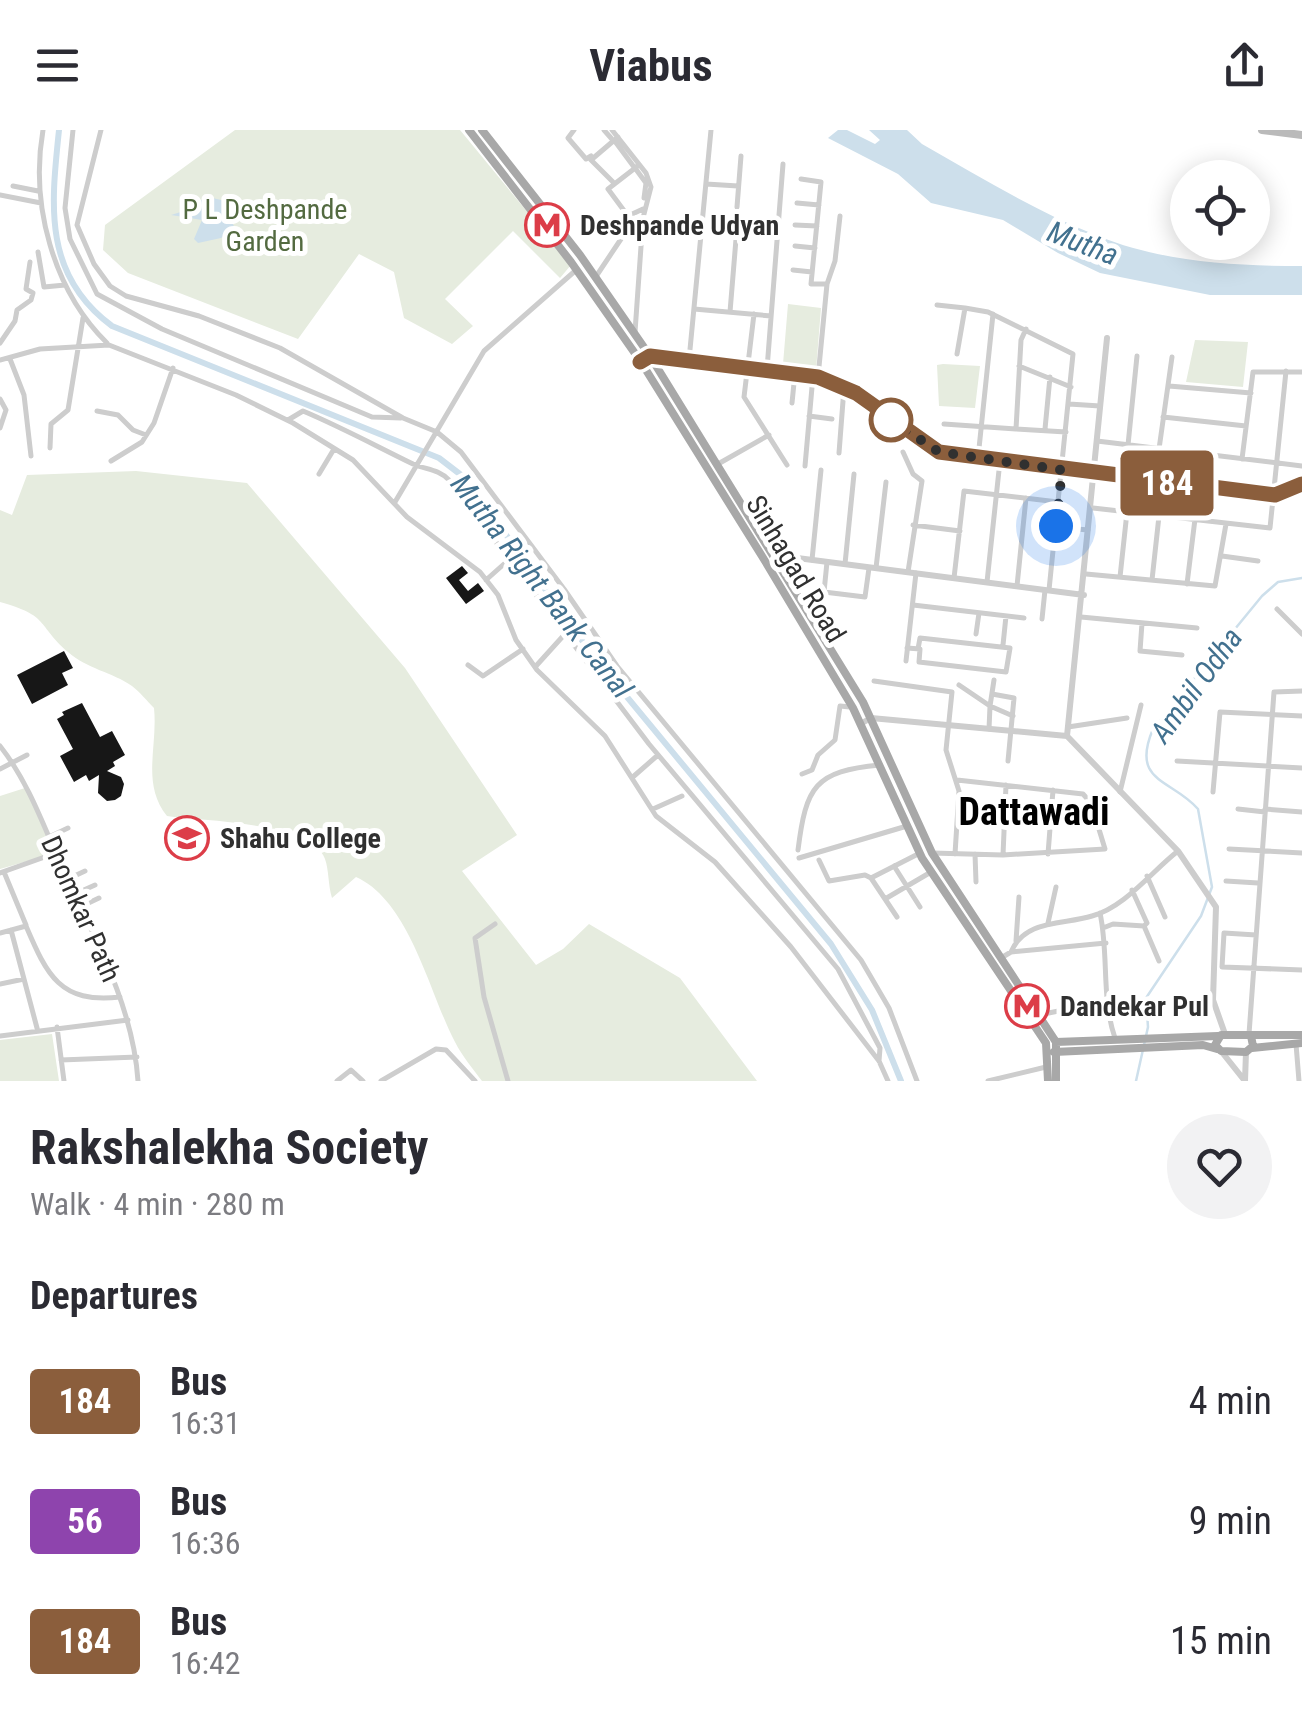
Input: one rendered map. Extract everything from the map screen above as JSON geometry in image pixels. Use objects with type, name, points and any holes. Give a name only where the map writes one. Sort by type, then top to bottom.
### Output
[{"type":"main road","name":"Sinhagad Road","points":[[469,130],[577,270],[640,362],[854,708],[920,853],[1039,1016],[1052,1048]]},
{"type":"main road","name":"Sinhagad Road","points":[[482,130],[595,278],[718,464],[872,718],[932,853],[1052,1048]]},
{"type":"main road","points":[[1262,130],[1302,134]]},
{"type":"main road","points":[[1219,1050],[1222,1035]]},
{"type":"main road","points":[[1052,1048],[1197,1041],[1222,1035],[1302,1035]]},
{"type":"main road","points":[[1248,1050],[1250,1035]]},
{"type":"main road","points":[[1052,1048],[1116,1040],[1139,1044]]},
{"type":"main road","points":[[1197,1041],[1219,1050],[1299,1044]]},
{"type":"main road","points":[[1048,1081],[1052,1048]]},
{"type":"main road","points":[[1052,1048],[1056,1081]]},
{"type":"street","points":[[44,130],[38,163],[41,202],[66,285],[109,346]]},
{"type":"street","points":[[73,130],[65,208],[70,240],[97,294],[162,329],[372,416],[402,418]]},
{"type":"street","points":[[101,130],[77,225],[88,254],[110,286],[126,296],[247,332],[435,434],[470,462],[617,666],[862,960],[889,1008],[917,1081]]},
{"type":"street","points":[[574,130],[568,138],[586,159],[614,136]]},
{"type":"street","points":[[604,130],[614,136],[651,186],[643,218],[634,335]]},
{"type":"street","points":[[689,360],[711,130]]},
{"type":"street","points":[[614,136],[592,162],[611,182],[637,166]]},
{"type":"street","points":[[736,206],[741,156]]},
{"type":"street","points":[[767,369],[783,164]]},
{"type":"street","points":[[637,166],[646,187],[642,210],[630,217],[608,189],[637,166]]},
{"type":"street","points":[[800,180],[822,182],[811,284],[828,284]]},
{"type":"street","points":[[706,184],[738,186]]},
{"type":"street","points":[[13,186],[38,190]]},
{"type":"street","points":[[0,195],[41,202]]},
{"type":"street","points":[[797,203],[819,204]]},
{"type":"street","points":[[804,466],[840,216]]},
{"type":"street","points":[[595,278],[623,236],[643,218]]},
{"type":"street","points":[[795,225],[817,226]]},
{"type":"street","points":[[730,312],[737,227]]},
{"type":"street","points":[[795,246],[814,248]]},
{"type":"street","points":[[38,252],[44,288],[66,285]]},
{"type":"street","points":[[0,343],[15,321],[17,310],[33,293],[26,289],[30,262]]},
{"type":"street","points":[[395,502],[484,351],[577,270]]},
{"type":"street","points":[[793,270],[812,272]]},
{"type":"street","points":[[937,305],[993,314],[1073,354],[1059,502],[1042,618]]},
{"type":"street","points":[[957,354],[965,308]]},
{"type":"street","points":[[694,309],[771,316]]},
{"type":"street","points":[[754,314],[744,397],[787,464]]},
{"type":"street","points":[[978,458],[993,314]]},
{"type":"street","points":[[50,448],[51,424],[68,410],[84,315]]},
{"type":"street","points":[[1016,429],[1019,366],[1026,329]]},
{"type":"street","points":[[1067,736],[1093,508],[1107,338]]},
{"type":"street","points":[[0,360],[40,350],[109,346],[173,368],[288,420],[353,460],[407,517],[466,560],[486,580],[498,595],[536,668],[589,718],[634,776],[668,829],[715,862],[791,947],[879,1061],[888,1081]]},
{"type":"street","points":[[640,362],[650,356],[816,377],[844,388],[939,452],[1275,495],[1302,484]]},
{"type":"street","points":[[1128,445],[1137,356]]},
{"type":"street","points":[[1158,449],[1172,357]]},
{"type":"street","points":[[10,359],[24,395],[32,456]]},
{"type":"street","points":[[1019,366],[1070,387]]},
{"type":"street","points":[[111,461],[121,452],[137,447],[146,435],[173,368]]},
{"type":"street","points":[[1242,459],[1255,371],[1302,372]]},
{"type":"street","points":[[1093,508],[1270,528],[1286,371]]},
{"type":"street","points":[[792,402],[795,374]]},
{"type":"street","points":[[1045,429],[1050,378]]},
{"type":"street","points":[[1168,386],[1250,393]]},
{"type":"street","points":[[838,453],[844,388]]},
{"type":"street","points":[[0,399],[6,410],[0,428]]},
{"type":"street","points":[[1069,404],[1100,406]]},
{"type":"street","points":[[288,420],[302,411],[440,471],[450,480],[658,755],[849,985],[880,1048],[879,1061]]},
{"type":"street","points":[[97,412],[118,415],[135,432],[146,435]]},
{"type":"street","points":[[809,416],[832,419]]},
{"type":"street","points":[[1162,417],[1246,426]]},
{"type":"street","points":[[944,424],[1066,432]]},
{"type":"street","points":[[718,464],[768,435]]},
{"type":"street","points":[[1097,442],[1302,466]]},
{"type":"street","points":[[319,474],[334,449]]},
{"type":"street","points":[[903,452],[907,464],[922,481],[914,524],[913,605],[906,661]]},
{"type":"street","points":[[1187,584],[1203,454]]},
{"type":"street","points":[[986,582],[1000,461]]},
{"type":"street","points":[[812,560],[821,470]]},
{"type":"street","points":[[845,564],[854,474]]},
{"type":"street","points":[[827,562],[824,592],[866,596],[886,482]]},
{"type":"street","points":[[954,578],[964,491],[1059,502]]},
{"type":"street","points":[[1017,586],[1026,498]]},
{"type":"street","points":[[1120,578],[1127,512]]},
{"type":"street","points":[[1152,580],[1159,516]]},
{"type":"street","points":[[914,524],[960,531]]},
{"type":"street","points":[[1086,574],[1217,585],[1226,524]]},
{"type":"street","points":[[1056,526],[1090,530]]},
{"type":"street","points":[[774,555],[1084,595]]},
{"type":"street","points":[[1222,556],[1258,560]]},
{"type":"street","points":[[486,580],[504,564]]},
{"type":"street","points":[[913,605],[1024,618]]},
{"type":"street","points":[[1277,609],[1302,634]]},
{"type":"street","points":[[976,634],[978,612]]},
{"type":"street","points":[[1003,644],[1006,616]]},
{"type":"street","points":[[1081,617],[1197,628]]},
{"type":"street","points":[[1142,622],[1140,651],[1182,655]]},
{"type":"street","points":[[536,668],[564,635]]},
{"type":"street","points":[[920,638],[1010,648],[1006,672],[919,662],[918,649],[920,638]]},
{"type":"street","points":[[907,648],[918,649]]},
{"type":"street","points":[[468,665],[483,676],[524,649]]},
{"type":"street","points":[[988,730],[994,680]]},
{"type":"street","points":[[874,681],[951,691],[947,756],[957,780],[955,854]]},
{"type":"street","points":[[959,685],[1013,716]]},
{"type":"street","points":[[1250,1035],[1274,692],[1302,690]]},
{"type":"street","points":[[992,694],[1014,698],[1008,761]]},
{"type":"street","points":[[1120,792],[1141,705]]},
{"type":"street","points":[[802,774],[812,770],[818,755],[835,740],[840,706],[854,708]]},
{"type":"street","points":[[1213,792],[1220,712],[1302,716]]},
{"type":"street","points":[[862,723],[872,718],[1067,736],[1178,851],[1216,907],[1214,1008],[1222,1035]]},
{"type":"street","points":[[1068,727],[1127,718]]},
{"type":"street","name":"Dhomkar Path","points":[[0,746],[13,763],[49,837],[120,997],[137,1057],[138,1081]]},
{"type":"street","points":[[0,769],[27,755]]},
{"type":"street","points":[[634,776],[658,755]]},
{"type":"street","points":[[1177,761],[1302,768]]},
{"type":"street","points":[[798,850],[805,808],[820,783],[837,770],[880,765]]},
{"type":"street","points":[[932,853],[1003,856],[1105,850],[1091,803],[1084,794],[957,780]]},
{"type":"street","points":[[1003,856],[1006,785]]},
{"type":"street","points":[[1048,854],[1053,790]]},
{"type":"street","points":[[652,809],[682,796]]},
{"type":"street","points":[[1238,809],[1302,812],[1302,800]]},
{"type":"street","points":[[799,858],[907,826]]},
{"type":"street","points":[[49,837],[68,828]]},
{"type":"street","points":[[1230,849],[1302,853]]},
{"type":"street","points":[[1016,940],[1037,926],[1100,913],[1178,851]]},
{"type":"street","points":[[56,853],[2,872],[58,985],[86,996],[120,997]]},
{"type":"street","points":[[871,878],[920,853]]},
{"type":"street","points":[[975,854],[976,882]]},
{"type":"street","points":[[818,860],[830,882],[865,875],[871,878],[897,917]]},
{"type":"street","points":[[894,866],[920,908]]},
{"type":"street","points":[[68,879],[85,871]]},
{"type":"street","points":[[885,899],[932,872]]},
{"type":"street","points":[[1147,876],[1165,916]]},
{"type":"street","points":[[1226,881],[1259,884]]},
{"type":"street","points":[[74,894],[96,884]]},
{"type":"street","points":[[1048,924],[1056,887]]},
{"type":"street","points":[[1132,890],[1145,915],[1144,926],[1159,961]]},
{"type":"street","points":[[1011,952],[1016,940],[1020,896]]},
{"type":"street","points":[[80,908],[99,898]]},
{"type":"street","points":[[1100,913],[1106,943],[1107,1001],[1116,1040]]},
{"type":"street","points":[[495,924],[476,938],[484,997],[508,1081]]},
{"type":"street","points":[[1103,928],[1113,924],[1144,926]]},
{"type":"street","points":[[0,932],[26,926]]},
{"type":"street","points":[[12,930],[38,1030]]},
{"type":"street","points":[[1256,935],[1224,933],[1222,968],[1302,970]]},
{"type":"street","points":[[995,954],[1106,943]]},
{"type":"street","points":[[0,984],[24,979]]},
{"type":"street","points":[[1039,1016],[1107,1001]]},
{"type":"street","points":[[0,1036],[128,1020]]},
{"type":"street","points":[[56,1027],[64,1081]]},
{"type":"street","points":[[1299,1044],[1299,1081]]},
{"type":"street","points":[[381,1081],[436,1049],[446,1050],[476,1081]]},
{"type":"street","points":[[1219,1050],[1245,1081]]},
{"type":"street","points":[[1245,1081],[1248,1050]]},
{"type":"street","points":[[61,1060],[137,1057]]},
{"type":"street","points":[[988,1081],[1049,1066]]},
{"type":"street","points":[[337,1081],[351,1070],[363,1081]]},
{"type":"green space","name":"P L Deshpande Garden","points":[[235,130],[460,130],[571,265],[560,278],[513,231],[445,299],[473,326],[452,344],[404,318],[394,272],[359,254],[298,339],[128,273],[103,250],[105,225]]},
{"type":"green space","points":[[788,304],[821,308],[816,370],[783,364]]},
{"type":"green space","points":[[1195,340],[1248,342],[1243,387],[1186,382]]},
{"type":"green space","points":[[937,365],[980,366],[975,408],[939,406]]},
{"type":"green space","points":[[136,471],[247,483],[405,668],[517,835],[462,871],[536,965],[563,949],[589,924],[680,978],[757,1081],[482,1081],[455,1042],[404,927],[375,889],[356,877],[332,898],[325,859],[316,847],[300,837],[254,826],[167,816],[159,803],[153,778],[154,708],[132,686],[75,658],[35,617],[0,602],[0,510],[12,515],[27,475]]},
{"type":"green space","points":[[25,788],[56,853],[0,869],[0,796]]},
{"type":"green space","points":[[52,1034],[59,1081],[0,1081],[0,1040]]},
{"type":"water","name":"Mutha","points":[[838,130],[847,130],[875,144],[880,140],[869,130],[907,130],[922,144],[1009,193],[1075,227],[1122,245],[1170,256],[1170,260],[1302,266],[1302,295],[1210,295],[1100,273],[1003,220],[931,203],[898,174],[828,138]]},
{"type":"water","points":[[208,197],[230,202],[234,209],[228,215],[235,228],[221,238],[198,243],[194,239],[202,220],[171,215],[187,210],[195,216],[198,214],[194,204]]},
{"type":"building","points":[[462,566],[468,573],[459,580],[468,591],[478,583],[484,591],[466,604],[446,578]]},
{"type":"building","points":[[64,651],[73,668],[62,673],[68,685],[32,704],[17,675]]},
{"type":"building","points":[[82,703],[100,737],[112,731],[125,755],[107,771],[121,777],[124,784],[121,796],[115,800],[107,801],[98,793],[99,775],[89,781],[86,775],[74,782],[60,756],[73,749],[57,719],[64,715],[62,712]]},
{"type":"waterway","name":"Mutha Right Bank Canal","points":[[59,130],[54,186],[57,237],[73,285],[90,306],[112,326],[439,458],[465,478],[594,657],[831,944],[872,1010],[901,1081]]},
{"type":"waterway","name":"Ambil Odha","points":[[1136,1081],[1148,1027],[1146,998],[1201,916],[1212,887],[1198,809],[1150,770],[1147,747],[1153,729],[1262,596],[1278,582],[1302,578]]},
{"type":"bus line","name":"184","points":[[640,362],[650,356],[818,377],[856,393],[939,452],[1275,495],[1302,484]]},
{"type":"place","name":"Deshpande Udyan","points":[[547,225]]},
{"type":"place","name":"Shahu College","points":[[187,838]]},
{"type":"place","name":"Dandekar Pul","points":[[1027,1006]]},
{"type":"district","name":"Dattawadi","points":[[1034,812]]},
{"type":"route","points":[[891,420],[939,452],[1062,470],[1056,526]]}]
